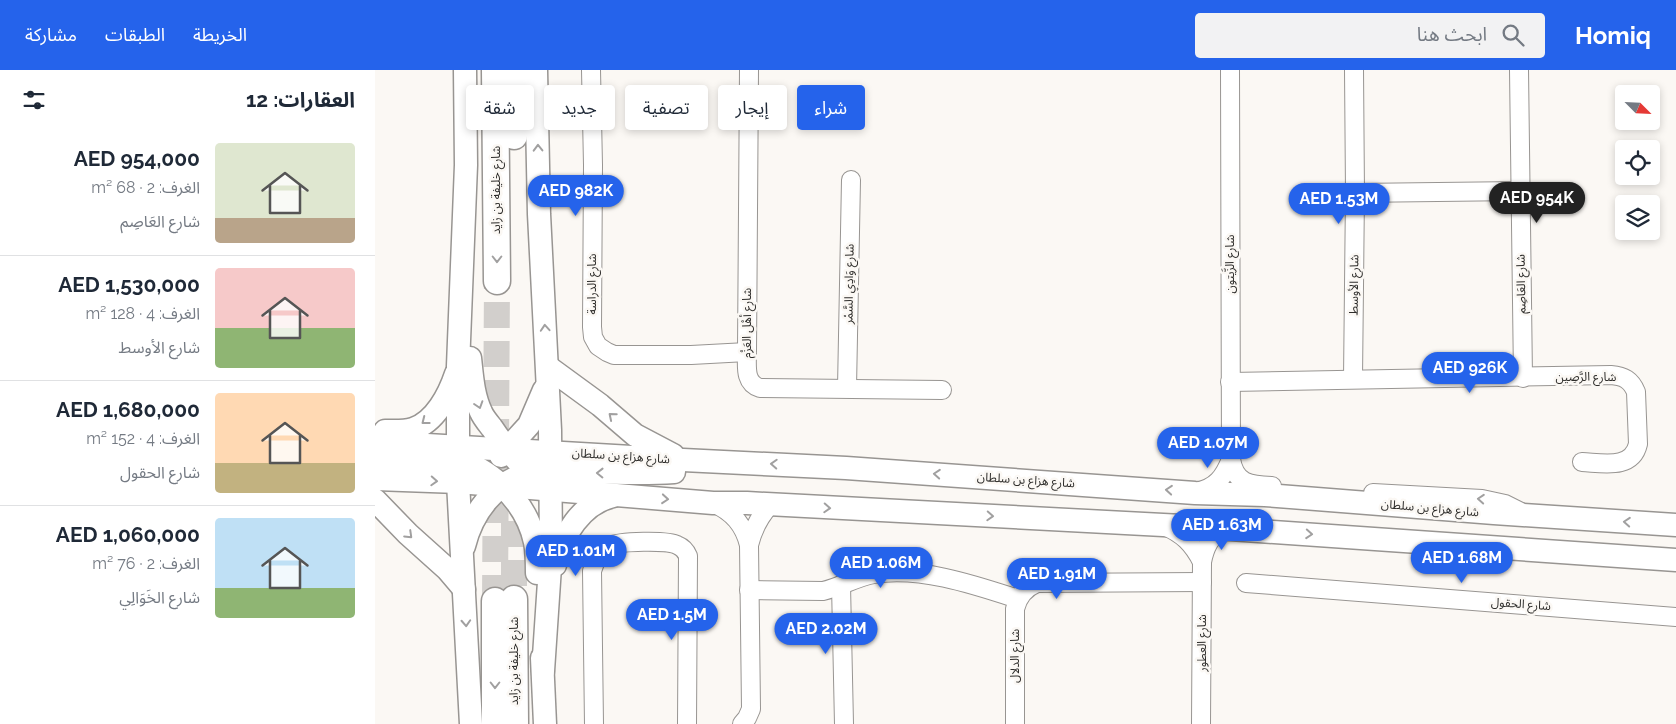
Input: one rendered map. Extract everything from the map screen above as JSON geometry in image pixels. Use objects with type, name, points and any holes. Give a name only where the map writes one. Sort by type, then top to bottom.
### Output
[{"type":"highway","name":"شارع خليفة بن زايد","points":[[495,70],[505,280],[514,70]]},
{"type":"highway","name":"شارع خليفة بن زايد","points":[[495,724],[504,600],[515,724]]},
{"type":"main road","points":[[465,70],[466,165],[458,366],[462,464],[461,556],[471,724]]},
{"type":"main road","points":[[536,70],[539,214],[548,372],[545,472],[551,552],[543,671]]},
{"type":"main road","points":[[466,165],[469,206],[469,333],[473,385],[481,412],[508,450],[545,472]]},
{"type":"main road","points":[[375,431],[403,431],[414,429],[424,424],[437,411],[447,394],[458,366]]},
{"type":"main road","points":[[375,479],[494,460],[508,450],[529,426],[539,405],[548,372]]},
{"type":"main road","points":[[548,372],[585,393],[635,435],[683,460]]},
{"type":"main road","points":[[375,442],[403,444],[462,464],[502,486],[514,498],[522,511],[535,543],[545,724]]},
{"type":"main road","name":"شارع هزاع بن سلطان","points":[[508,450],[545,472],[617,495],[713,503],[770,504],[1223,528],[1676,560]]},
{"type":"main road","name":"شارع هزاع بن سلطان","points":[[545,472],[683,460],[735,462],[1265,495],[1676,526]]},
{"type":"main road","points":[[375,462],[462,464]]},
{"type":"main road","points":[[461,556],[467,533],[474,518],[491,496],[515,478],[545,472],[670,473],[692,471],[735,462]]},
{"type":"main road","points":[[543,671],[553,572],[561,547],[573,525],[586,509],[598,500],[617,495]]},
{"type":"main road","points":[[375,500],[408,534],[447,569],[464,589]]},
{"type":"street","name":"شارع الدراسة","points":[[591,70],[593,165],[592,327],[595,341],[603,350],[618,355],[691,355],[747,352]]},
{"type":"street","name":"شارع أهْل العَزْم","points":[[749,70],[747,352],[747,376],[749,380],[756,387],[761,388],[942,390]]},
{"type":"street","name":"شارع الزَّيتون","points":[[1230,70],[1230,382],[1231,459],[1235,472],[1239,478],[1252,485],[1482,499],[1505,504],[1526,516]]},
{"type":"street","name":"شارع الأوسط","points":[[1353,380],[1354,70]]},
{"type":"street","name":"شارع العَاصِم","points":[[1519,70],[1523,378]]},
{"type":"street","name":"شارع وَادِي السَّمْر","points":[[847,388],[851,180]]},
{"type":"street","points":[[1355,193],[1520,191]]},
{"type":"street","name":"شارع الرَّصِين","points":[[1230,382],[1619,376],[1627,379],[1633,384],[1636,392],[1638,444],[1632,457],[1619,464],[1582,462]]},
{"type":"street","name":"شارع الزَّيتون","points":[[1195,492],[1215,485],[1223,478],[1231,459]]},
{"type":"street","points":[[713,503],[722,507],[737,519],[746,533],[749,545],[751,708],[742,724]]},
{"type":"street","points":[[749,545],[755,528],[770,504]]},
{"type":"street","points":[[1164,526],[1187,539],[1202,562]]},
{"type":"street","name":"شارع العطور","points":[[1201,724],[1202,562],[1210,539],[1223,528]]},
{"type":"street","points":[[594,724],[592,572],[598,557],[603,551],[609,546],[625,542],[673,544],[683,548],[688,556],[687,724]]},
{"type":"street","points":[[749,590],[823,591],[863,576],[887,572],[902,572],[953,580],[1018,599],[1026,589],[1037,584],[1202,582]]},
{"type":"street","name":"شارع الحقول","points":[[1246,583],[1676,617]]},
{"type":"street","points":[[841,585],[844,724]]},
{"type":"street","name":"شارع الدلال","points":[[1015,724],[1015,609],[1018,599]]},
{"type":"tunnel","points":[[495,601],[497,281]]},
{"type":"tunnel","points":[[514,482],[514,599]]}]
